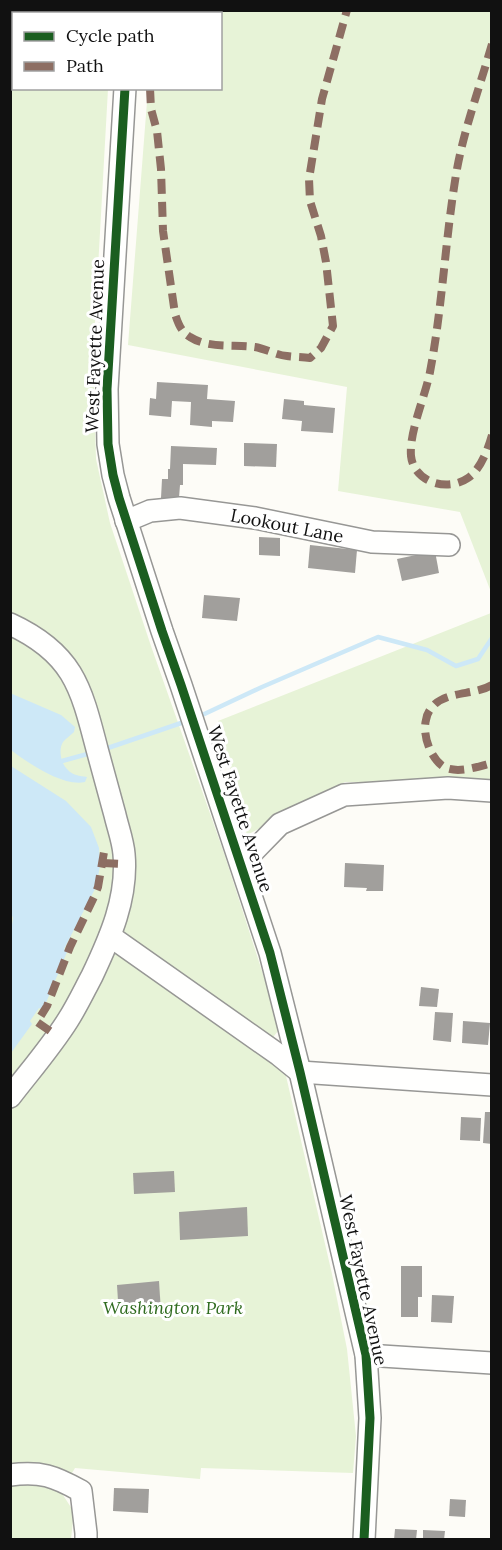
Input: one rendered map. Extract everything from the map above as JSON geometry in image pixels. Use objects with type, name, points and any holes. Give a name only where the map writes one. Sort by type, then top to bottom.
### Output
[{"type":"street","name":"West Fayette Avenue","points":[[125,90],[107,389],[108,444],[113,475],[162,632],[270,953],[300,1072],[366,1355],[370,1418],[364,1539]]},
{"type":"street","name":"Lookout Lane","points":[[126,521],[150,512],[180,508],[255,518],[372,542],[449,545]]},
{"type":"street","points":[[10,624],[34,636],[49,647],[72,673],[80,689],[123,843],[124,856],[123,885],[118,912],[110,936],[85,989],[69,1020],[10,1096]]},
{"type":"street","points":[[241,864],[280,824],[344,795],[448,788],[492,790]]},
{"type":"street","points":[[110,936],[300,1072],[492,1085]]},
{"type":"street","points":[[366,1355],[492,1363]]},
{"type":"street","points":[[10,1475],[42,1474],[60,1479],[81,1491],[86,1539]]},
{"type":"green space","name":"Washington Park","points":[[11,11],[113,11],[12,12],[12,90],[108,90],[94,340],[96,459],[110,523],[225,856],[269,993],[278,1031],[274,1036],[282,1071],[286,1076],[347,1349],[356,1436],[353,1473],[201,1468],[200,1479],[75,1468],[61,1492],[74,1512],[71,1539],[11,1540]]},
{"type":"green space","points":[[491,11],[491,592],[460,512],[338,491],[347,387],[128,345],[148,90],[222,90],[222,12],[153,12]]},
{"type":"green space","points":[[491,613],[491,784],[345,782],[247,835],[218,721]]},
{"type":"water","points":[[10,693],[61,715],[75,727],[74,732],[63,742],[61,757],[70,772],[87,777],[85,782],[76,783],[56,777],[11,750]]},
{"type":"water","points":[[11,766],[66,801],[91,827],[99,848],[100,866],[96,887],[64,949],[67,952],[43,1010],[39,1008],[30,1021],[32,1024],[11,1053],[10,938],[13,918],[10,911]]},
{"type":"building","points":[[157,382],[208,385],[207,399],[235,401],[233,422],[212,421],[212,427],[190,425],[191,402],[172,401],[171,417],[149,415],[150,398],[156,399]]},
{"type":"building","points":[[284,399],[304,401],[304,405],[335,408],[333,433],[301,431],[302,421],[282,419]]},
{"type":"building","points":[[244,443],[277,444],[276,467],[244,466]]},
{"type":"building","points":[[171,446],[217,448],[216,465],[183,464],[183,485],[180,485],[179,498],[161,498],[162,479],[168,479],[168,469],[170,469]]},
{"type":"building","points":[[259,537],[280,538],[280,556],[259,555]]},
{"type":"building","points":[[310,545],[357,550],[355,573],[308,568]]},
{"type":"building","points":[[435,551],[439,573],[402,581],[397,559]]},
{"type":"building","points":[[204,595],[240,598],[237,621],[202,618]]},
{"type":"building","points":[[345,863],[384,865],[383,891],[344,887]]},
{"type":"building","points":[[421,987],[439,989],[437,1007],[419,1006]]},
{"type":"building","points":[[435,1012],[453,1013],[451,1042],[433,1040]]},
{"type":"building","points":[[463,1021],[490,1023],[488,1045],[462,1043]]},
{"type":"building","points":[[485,1112],[492,1112],[492,1144],[483,1143]]},
{"type":"building","points":[[461,1117],[481,1118],[480,1141],[460,1140]]},
{"type":"building","points":[[174,1171],[175,1192],[134,1194],[133,1173]]},
{"type":"building","points":[[247,1207],[248,1236],[180,1240],[179,1212]]},
{"type":"building","points":[[401,1266],[422,1266],[422,1297],[418,1297],[418,1317],[401,1317]]},
{"type":"building","points":[[159,1281],[161,1312],[119,1316],[117,1285]]},
{"type":"building","points":[[432,1295],[454,1296],[452,1323],[431,1322]]},
{"type":"building","points":[[114,1488],[149,1489],[148,1513],[113,1511]]},
{"type":"building","points":[[450,1499],[466,1500],[465,1517],[449,1516]]},
{"type":"building","points":[[395,1529],[417,1530],[416,1540],[394,1540]]},
{"type":"building","points":[[423,1530],[445,1531],[444,1540],[423,1540]]},
{"type":"waterway","points":[[198,717],[378,637],[427,650],[456,666],[478,659],[492,638]]},
{"type":"waterway","points":[[102,750],[187,721]]},
{"type":"waterway","points":[[62,761],[91,753]]},
{"type":"marked path","points":[[150,90],[161,169],[163,231],[175,314],[180,327],[190,337],[205,343],[255,347],[283,355],[310,358],[321,348],[333,326],[326,262],[310,201],[309,179],[322,99],[347,10]]},
{"type":"marked path","points":[[492,44],[466,129],[458,164],[434,348],[428,382],[412,436],[413,465],[425,479],[433,482],[442,484],[460,482],[477,469],[492,435]]},
{"type":"marked path","points":[[492,685],[441,700],[429,711],[425,726],[432,754],[446,768],[463,770],[492,763]]},
{"type":"marked path","points":[[50,1031],[37,1022],[47,1006],[70,947],[98,887],[104,852]]},
{"type":"marked path","points":[[103,863],[124,864]]},
{"type":"cycle path","points":[[125,90],[107,389],[108,444],[113,475],[162,631],[270,953],[300,1072],[366,1355],[370,1418],[364,1540]]}]
